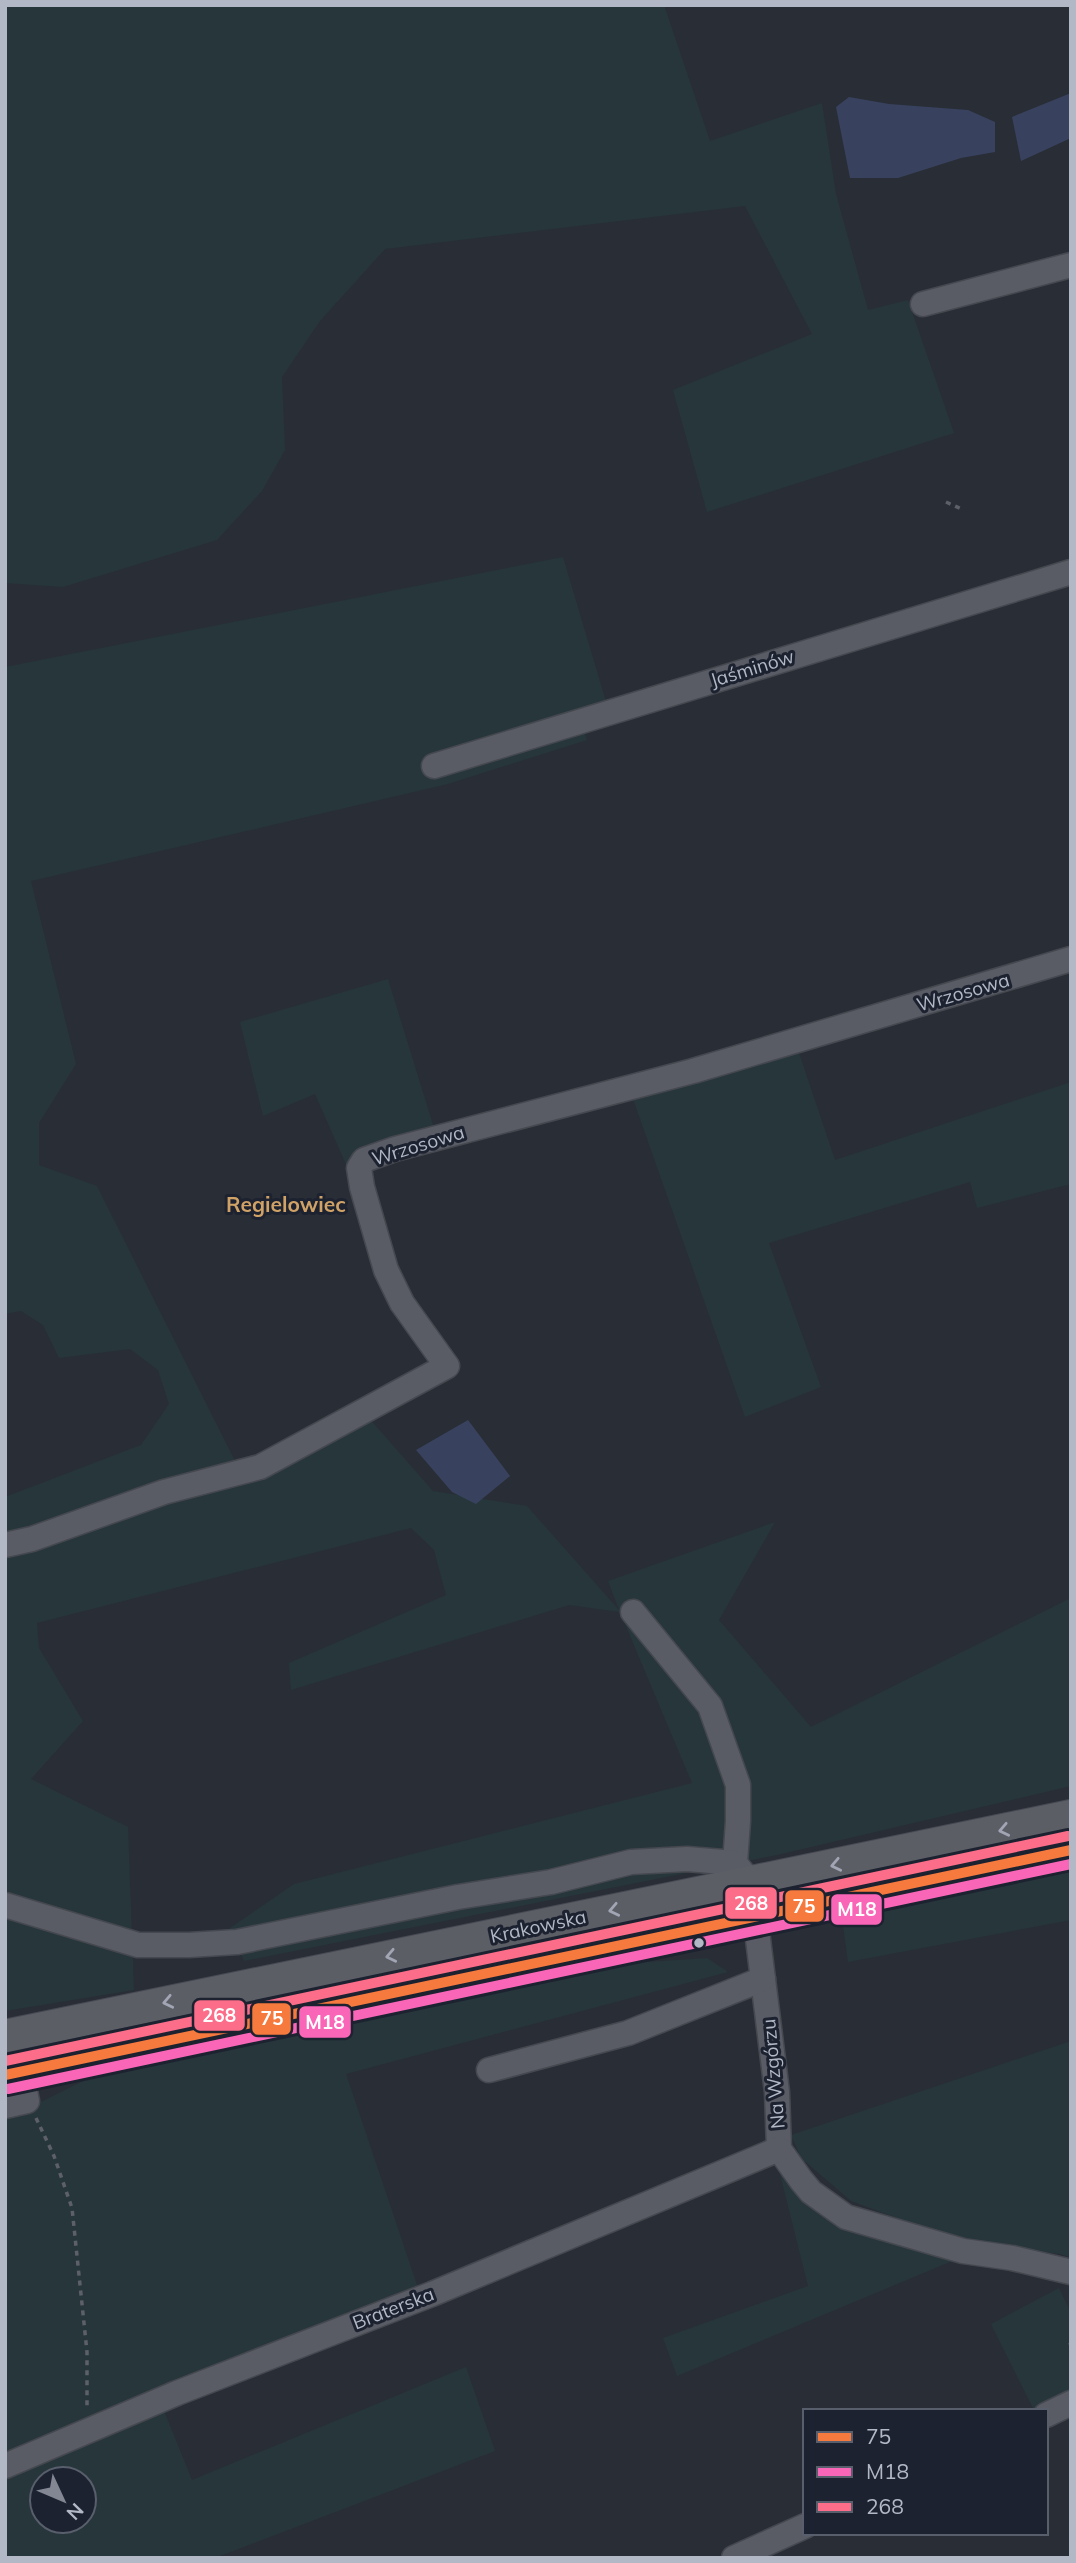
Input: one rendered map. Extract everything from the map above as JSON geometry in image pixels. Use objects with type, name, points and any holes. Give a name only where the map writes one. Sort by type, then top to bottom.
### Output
[{"type":"main road","name":"Krakowska","points":[[5,2036],[742,1872],[1071,1816]]},
{"type":"main road","name":"Krakowska","points":[[14,2088],[755,1915],[1071,1850]]},
{"type":"street","points":[[923,304],[1071,265]]},
{"type":"street","name":"Jaśminów","points":[[434,766],[1071,572]]},
{"type":"street","name":"Wrzosowa","points":[[5,1545],[32,1539],[164,1492],[260,1467],[447,1366],[402,1303],[386,1270],[362,1187],[359,1168],[364,1160],[395,1149],[719,1063],[1071,959]]},
{"type":"street","name":"Na Wzgórzu","points":[[633,1612],[710,1706],[738,1785],[742,1872],[755,1915],[777,2092],[779,2149],[811,2192],[846,2217],[963,2251],[1012,2258],[1071,2272]]},
{"type":"street","points":[[5,1905],[138,1945],[190,1945],[237,1941],[458,1897],[551,1882],[631,1863],[687,1859],[742,1872]]},
{"type":"street","points":[[489,2070],[628,2033],[763,1979]]},
{"type":"street","name":"Braterska","points":[[5,2466],[228,2372],[432,2294],[779,2149]]},
{"type":"street","points":[[1048,2414],[1071,2403]]},
{"type":"street","points":[[734,2558],[803,2527]]},
{"type":"path","points":[[946,502],[964,510]]},
{"type":"path","points":[[14,2088],[54,2156],[72,2208],[87,2352],[87,2408],[95,2428]]},
{"type":"shaded area","points":[[5,5],[664,5],[710,141],[822,103],[836,194],[868,310],[908,300],[954,433],[707,512],[673,390],[812,334],[745,206],[385,249],[320,321],[282,377],[285,450],[262,491],[217,540],[63,587],[5,583]]},
{"type":"shaded area","points":[[563,557],[607,705],[584,731],[587,740],[448,784],[31,881],[76,1064],[39,1123],[39,1165],[97,1186],[238,1467],[368,1417],[433,1491],[527,1506],[619,1610],[608,1581],[775,1522],[719,1620],[811,1727],[1071,1598],[1071,1786],[777,1855],[244,1961],[230,1928],[294,1884],[692,1783],[620,1612],[569,1605],[291,1690],[289,1663],[446,1595],[434,1550],[411,1528],[37,1623],[39,1648],[83,1721],[31,1779],[128,1827],[134,1990],[5,2011],[5,1497],[141,1445],[169,1404],[158,1370],[130,1349],[59,1358],[43,1325],[21,1311],[5,1314],[5,667]]},
{"type":"shaded area","points":[[388,979],[435,1131],[349,1171],[315,1094],[263,1116],[240,1022]]},
{"type":"shaded area","points":[[797,1047],[835,1160],[1071,1082],[1071,1184],[977,1208],[970,1182],[769,1243],[821,1387],[745,1417],[632,1096]]},
{"type":"shaded area","points":[[1071,1866],[1071,1920],[848,1962],[841,1911]]},
{"type":"shaded area","points":[[702,1904],[708,1909],[703,1913],[5,2059],[5,2047]]},
{"type":"shaded area","points":[[707,1958],[728,1972],[346,2074],[419,2291],[156,2391],[192,2480],[466,2367],[495,2451],[215,2558],[5,2558],[5,2111],[43,2101],[123,2061],[328,2025],[601,1965]]},
{"type":"shaded area","points":[[1071,2041],[1071,2258],[1060,2254],[964,2243],[851,2201],[801,2158],[791,2135]]},
{"type":"shaded area","points":[[779,2170],[821,2213],[957,2259],[677,2376],[663,2338],[808,2286]]},
{"type":"shaded area","points":[[1059,2288],[1071,2313],[1071,2393],[1034,2409],[991,2324]]},
{"type":"water","points":[[1071,93],[1071,138],[1021,161],[1012,117]]},
{"type":"water","points":[[849,97],[889,104],[968,110],[995,122],[995,152],[961,158],[898,178],[850,178],[836,107]]},
{"type":"water","points":[[468,1420],[510,1476],[476,1504],[452,1492],[416,1450]]},
{"type":"transit line","name":"268","points":[[5,2061],[1068,1836]]},
{"type":"transit line","name":"75","points":[[5,2075],[1071,1850]]},
{"type":"transit line","name":"M18","points":[[8,2089],[1071,1864]]},
{"type":"district","name":"Regielowiec","points":[[286,1205]]}]
